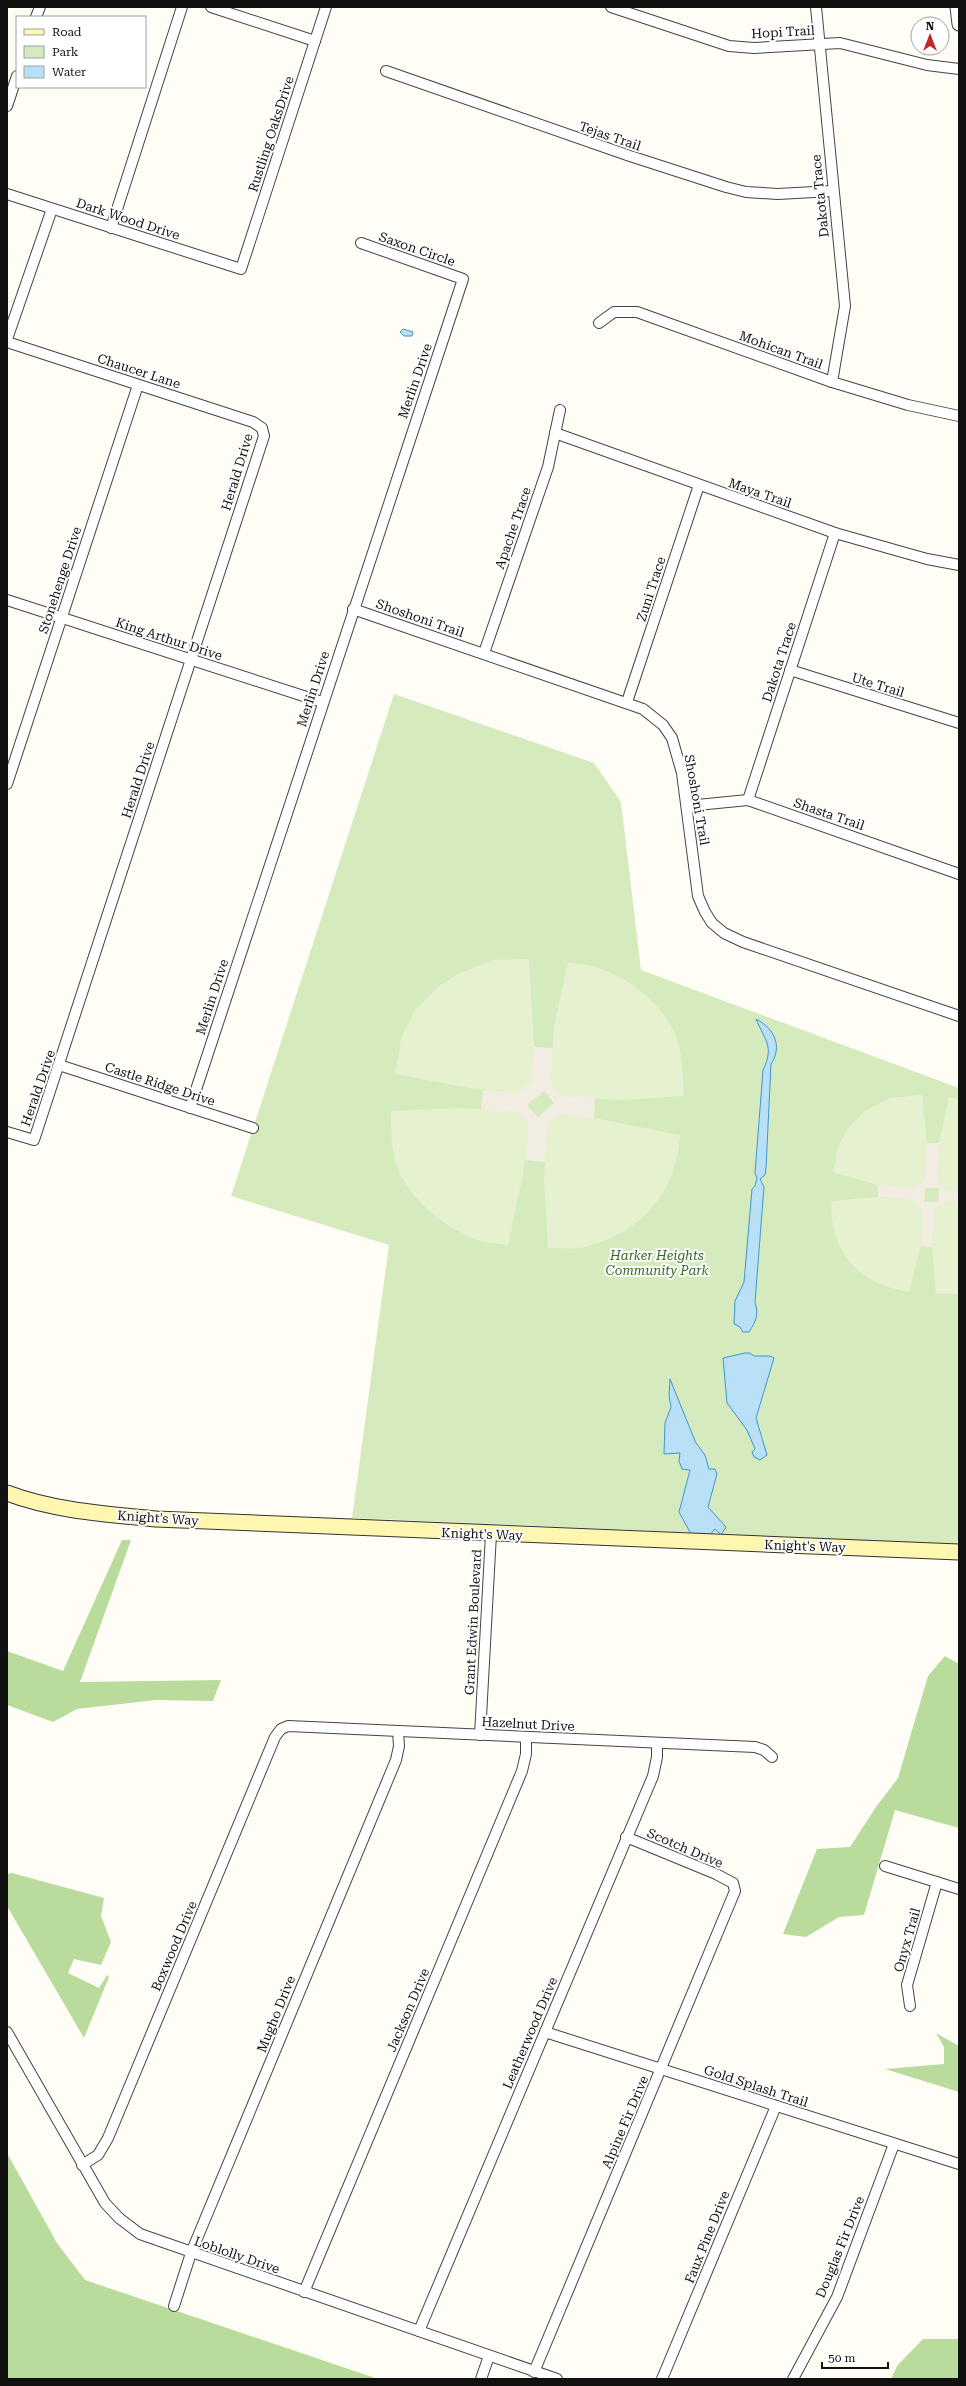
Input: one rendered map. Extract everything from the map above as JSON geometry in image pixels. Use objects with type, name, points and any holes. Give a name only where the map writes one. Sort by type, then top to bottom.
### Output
[{"type":"main road","name":"Knight's Way","points":[[11,1496],[76,1510],[156,1519],[491,1534],[959,1552]]},
{"type":"street","points":[[111,228],[182,7]]},
{"type":"street","points":[[211,7],[315,41]]},
{"type":"street","name":"Rustling OaksDrive","points":[[241,269],[326,7]]},
{"type":"street","name":"Hopi Trail","points":[[611,7],[728,46],[754,48],[819,43],[856,45],[927,65],[959,69]]},
{"type":"street","name":"Dakota Trace","points":[[816,7],[832,191],[844,306],[832,382]]},
{"type":"street","points":[[957,7],[959,24]]},
{"type":"street","name":"Tejas Trail","points":[[386,71],[630,156],[726,187],[778,194],[832,191]]},
{"type":"street","points":[[7,106],[16,79]]},
{"type":"street","name":"Dark Wood Drive","points":[[7,194],[241,269]]},
{"type":"street","points":[[7,339],[52,209]]},
{"type":"street","name":"Saxon Circle","points":[[361,243],[463,279]]},
{"type":"street","name":"Merlin Drive","points":[[190,1108],[322,702],[463,279]]},
{"type":"street","name":"Mohican Trail","points":[[599,323],[614,312],[637,312],[832,382],[908,405],[959,416]]},
{"type":"street","name":"Chaucer Lane","points":[[7,342],[253,422],[262,428]]},
{"type":"street","name":"Stonehenge Drive","points":[[7,784],[138,385]]},
{"type":"street","name":"Apache Trace","points":[[484,654],[548,467],[560,410]]},
{"type":"street","name":"Herald Drive","points":[[7,1132],[34,1140],[264,436],[262,428]]},
{"type":"street","name":"Maya Trail","points":[[555,433],[835,532],[927,559],[959,565]]},
{"type":"street","name":"Zuni Trace","points":[[627,702],[700,485]]},
{"type":"street","name":"Dakota Trace","points":[[748,800],[835,532]]},
{"type":"street","name":"King Arthur Drive","points":[[7,600],[322,702]]},
{"type":"street","name":"Shoshoni Trail","points":[[353,609],[627,702],[655,717],[672,738],[682,773],[698,896],[712,923],[724,933],[743,942],[959,1016]]},
{"type":"street","name":"Ute Trail","points":[[790,670],[959,723]]},
{"type":"street","name":"Shasta Trail","points":[[687,806],[748,800],[959,874]]},
{"type":"street","name":"Castle Ridge Drive","points":[[59,1065],[252,1128]]},
{"type":"street","name":"Grant Edwin Boulevard","points":[[480,1735],[491,1534]]},
{"type":"street","name":"Hazelnut Drive","points":[[281,1729],[288,1726],[755,1748],[764,1750],[772,1757]]},
{"type":"street","name":"Boxwood Drive","points":[[82,2165],[98,2155],[108,2138],[275,1737],[281,1729]]},
{"type":"street","name":"Mugho Drive","points":[[174,2306],[191,2253],[396,1760],[399,1746],[398,1731]]},
{"type":"street","name":"Jackson Drive","points":[[304,2292],[522,1772],[526,1754],[526,1737]]},
{"type":"street","name":"Leatherwood Drive","points":[[419,2331],[653,1776],[657,1757],[657,1743]]},
{"type":"street","name":"Scotch Drive","points":[[626,1837],[716,1874],[733,1883]]},
{"type":"street","points":[[884,1866],[959,1889]]},
{"type":"street","name":"Onyx Trail","points":[[910,2006],[907,1985],[937,1882]]},
{"type":"street","name":"Alpine Fir Drive","points":[[534,2372],[735,1891],[733,1883]]},
{"type":"street","name":"Loblolly Drive","points":[[7,2032],[105,2203],[119,2218],[140,2234],[557,2379]]},
{"type":"street","name":"Gold Splash Trail","points":[[545,2032],[959,2164]]},
{"type":"street","name":"Faux Pine Drive","points":[[662,2379],[776,2106]]},
{"type":"street","name":"Douglas Fir Drive","points":[[793,2379],[837,2297],[894,2144]]},
{"type":"street","points":[[481,2379],[489,2356]]},
{"type":"green space","name":"Harker Heights Community Park","points":[[394,694],[594,763],[621,802],[641,970],[959,1088],[959,1539],[956,1544],[352,1518],[389,1245],[231,1196]]},
{"type":"green space","points":[[529,959],[534,1047],[532,1081],[519,1092],[469,1088],[395,1074],[402,1036],[415,1010],[440,985],[460,973],[494,960]]},
{"type":"green space","points":[[568,963],[593,966],[610,972],[636,988],[659,1009],[669,1021],[676,1035],[680,1050],[684,1096],[618,1100],[563,1096],[551,1083],[554,1026]]},
{"type":"green space","points":[[922,1095],[927,1143],[925,1178],[915,1188],[878,1185],[833,1172],[839,1145],[848,1128],[865,1111],[890,1098]]},
{"type":"green space","points":[[949,1097],[959,1099],[959,1191],[945,1190],[937,1180],[939,1143]]},
{"type":"green space","points":[[464,1108],[517,1112],[528,1124],[523,1174],[508,1245],[475,1239],[452,1228],[442,1221],[423,1205],[414,1195],[397,1167],[392,1143],[391,1111]]},
{"type":"green space","points":[[560,1115],[594,1118],[680,1135],[672,1175],[652,1208],[623,1232],[605,1241],[581,1248],[548,1248],[544,1177],[548,1124]]},
{"type":"green space","points":[[878,1197],[913,1199],[923,1210],[921,1246],[909,1292],[891,1288],[875,1282],[862,1274],[842,1251],[836,1236],[832,1220],[831,1201]]},
{"type":"green space","points":[[944,1202],[959,1203],[958,1294],[936,1294],[932,1247],[934,1210]]},
{"type":"green space","points":[[122,1540],[131,1540],[80,1682],[221,1680],[213,1701],[156,1700],[77,1709],[53,1722],[7,1705],[7,1651],[63,1671]]},
{"type":"green space","points":[[945,1656],[959,1664],[959,1828],[895,1810],[864,1915],[839,1917],[806,1937],[783,1934],[817,1849],[850,1847],[876,1807],[898,1778],[928,1676]]},
{"type":"green space","points":[[12,1873],[104,1898],[101,1916],[111,1942],[101,1965],[74,1959],[68,1973],[99,1988],[107,1975],[109,1977],[84,2038],[7,1906],[7,1874]]},
{"type":"green space","points":[[936,2033],[959,2046],[959,2092],[885,2069],[944,2064],[944,2047]]},
{"type":"green space","points":[[7,2153],[57,2243],[85,2280],[378,2379],[7,2379]]},
{"type":"green space","points":[[923,2339],[959,2339],[959,2379],[891,2379],[897,2366]]},
{"type":"shaded area","points":[[534,1047],[553,1048],[551,1083],[563,1096],[595,1098],[594,1118],[560,1115],[548,1124],[545,1162],[525,1160],[528,1124],[517,1112],[481,1110],[483,1090],[519,1092],[531,1081]],"holes":[[[544,1091],[554,1103],[538,1117],[527,1105]]]},
{"type":"shaded area","points":[[927,1143],[939,1143],[937,1180],[945,1190],[959,1191],[959,1203],[944,1202],[934,1210],[932,1247],[921,1246],[923,1210],[913,1199],[878,1197],[878,1185],[915,1188],[925,1178]],"holes":[[[925,1188],[939,1188],[938,1202],[924,1202]]]},
{"type":"water","points":[[403,329],[413,332],[412,336],[404,336],[400,332]]},
{"type":"water","points":[[756,1019],[768,1027],[772,1032],[775,1038],[776,1051],[775,1057],[771,1064],[766,1168],[765,1175],[760,1179],[764,1187],[755,1302],[757,1315],[749,1332],[743,1332],[740,1327],[734,1324],[735,1301],[744,1282],[752,1189],[755,1186],[757,1178],[755,1173],[763,1070],[768,1055],[767,1043]]},
{"type":"water","points":[[750,1353],[754,1356],[770,1356],[774,1358],[756,1418],[767,1455],[760,1460],[754,1457],[752,1452],[755,1449],[747,1430],[727,1403],[723,1358]]},
{"type":"water","points":[[670,1379],[696,1443],[705,1455],[709,1469],[715,1469],[717,1474],[708,1507],[726,1527],[721,1535],[715,1529],[710,1535],[691,1534],[679,1512],[690,1470],[682,1469],[679,1461],[680,1453],[664,1454],[665,1423],[671,1407],[669,1396]]}]
